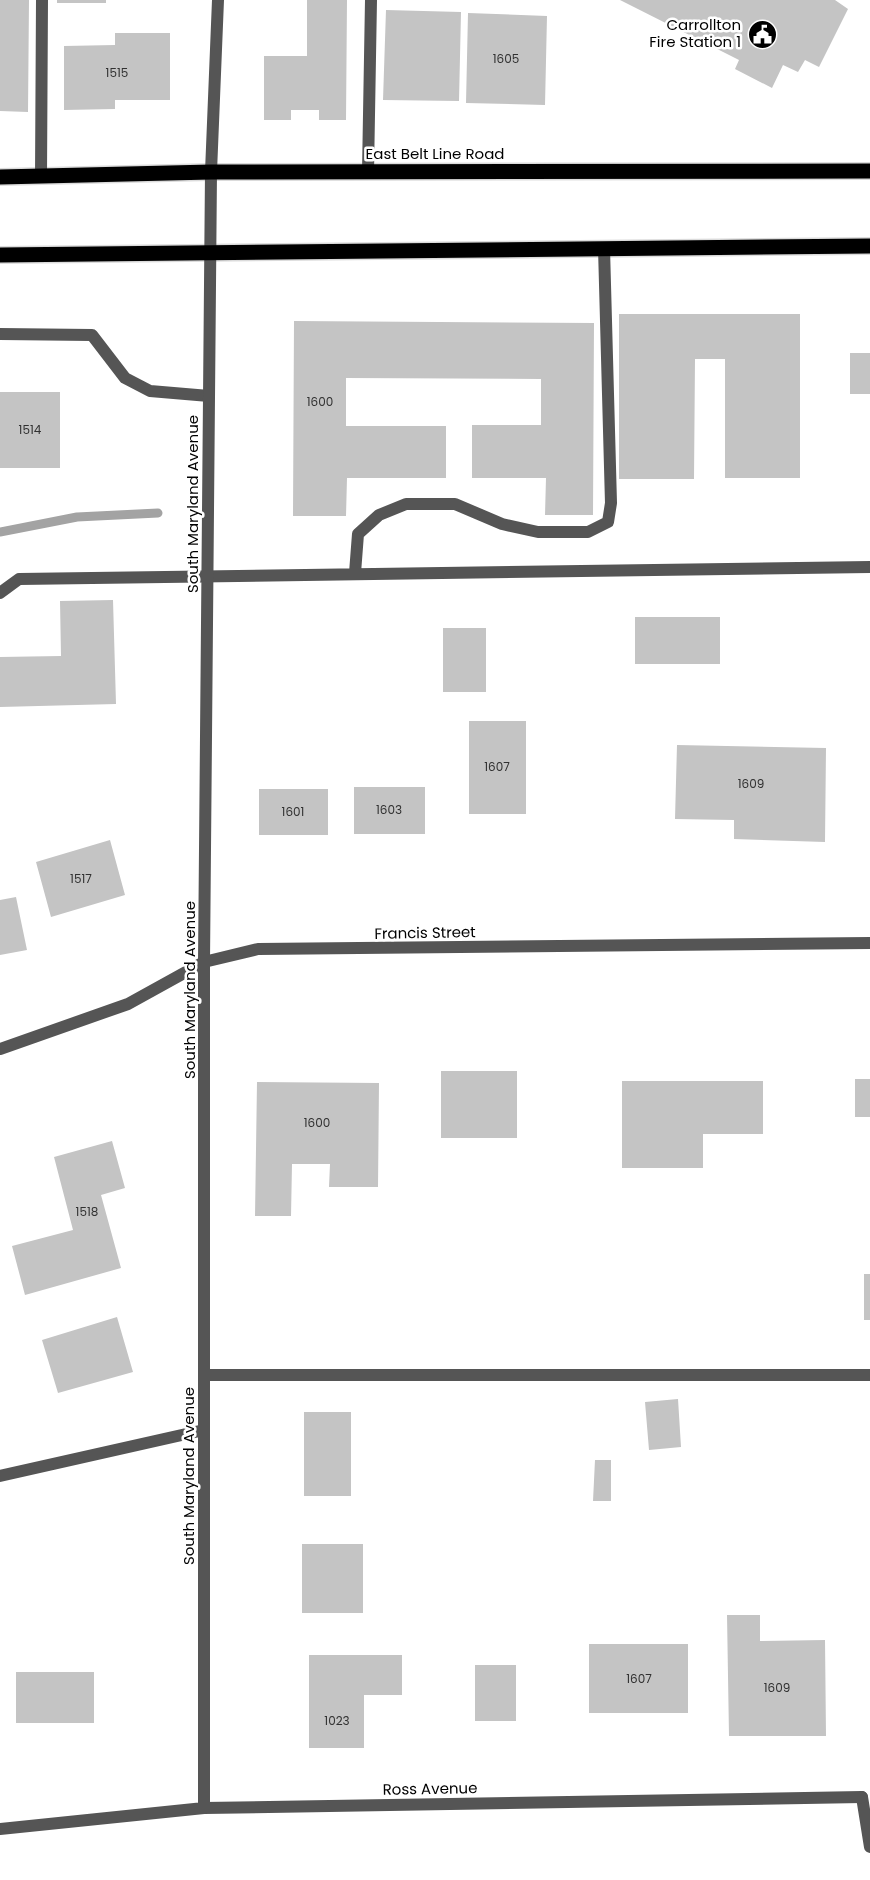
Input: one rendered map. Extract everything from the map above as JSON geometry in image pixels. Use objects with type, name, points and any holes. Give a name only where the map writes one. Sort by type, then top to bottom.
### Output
[{"type":"main road","name":"East Belt Line Road","points":[[0,177],[212,172],[870,171]]},
{"type":"main road","points":[[0,255],[870,246]]},
{"type":"street","points":[[41,176],[42,0]]},
{"type":"street","name":"South Maryland Avenue","points":[[204,1808],[204,962],[212,172],[218,0]]},
{"type":"street","points":[[368,172],[371,0]]},
{"type":"street","points":[[355,573],[358,534],[379,515],[406,504],[455,504],[501,524],[538,532],[588,532],[608,522],[612,503],[604,248]]},
{"type":"street","points":[[0,334],[92,335],[125,378],[150,391],[209,396]]},
{"type":"street","points":[[0,593],[19,579],[870,567]]},
{"type":"street","name":"Francis Street","points":[[0,1049],[128,1004],[204,962],[258,949],[870,943]]},
{"type":"street","points":[[204,1375],[870,1375]]},
{"type":"street","points":[[0,1476],[204,1430]]},
{"type":"street","name":"Ross Avenue","points":[[0,1829],[204,1808],[862,1797],[870,1847]]},
{"type":"building","points":[[0,0],[29,0],[28,112],[0,111]]},
{"type":"building","points":[[57,0],[106,0],[106,3],[57,3]]},
{"type":"building","points":[[307,0],[347,0],[346,120],[319,120],[319,110],[291,110],[291,120],[264,120],[264,56],[307,56]]},
{"type":"building","name":"Carrollton Fire Station 1","points":[[620,0],[835,0],[848,9],[819,67],[805,60],[798,72],[783,65],[772,88],[735,69],[739,60]]},
{"type":"building","points":[[386,10],[461,12],[459,101],[383,100]]},
{"type":"building","points":[[468,13],[547,16],[545,105],[466,103]]},
{"type":"building","points":[[115,33],[170,33],[170,100],[115,100],[115,109],[64,110],[64,46],[115,45]]},
{"type":"building","points":[[619,314],[800,314],[800,478],[725,478],[725,359],[695,359],[694,479],[619,479]]},
{"type":"building","points":[[294,321],[594,323],[593,515],[545,515],[546,478],[472,478],[472,425],[541,425],[541,379],[346,378],[346,426],[446,426],[446,478],[347,478],[346,516],[293,516]]},
{"type":"building","points":[[850,353],[870,353],[870,394],[850,394]]},
{"type":"building","points":[[0,392],[60,392],[60,468],[0,468]]},
{"type":"building","points":[[113,600],[116,704],[0,707],[0,657],[61,656],[60,601]]},
{"type":"building","points":[[635,617],[720,617],[720,664],[635,664]]},
{"type":"building","points":[[443,628],[486,628],[486,692],[443,692]]},
{"type":"building","points":[[469,721],[526,721],[526,814],[469,814]]},
{"type":"building","points":[[677,745],[826,748],[825,842],[734,839],[734,820],[675,819]]},
{"type":"building","points":[[354,787],[425,787],[425,834],[354,834]]},
{"type":"building","points":[[259,789],[328,789],[328,835],[259,835]]},
{"type":"building","points":[[110,840],[125,895],[51,917],[36,862]]},
{"type":"building","points":[[16,897],[27,950],[0,955],[0,900]]},
{"type":"building","points":[[441,1071],[517,1071],[517,1138],[441,1138]]},
{"type":"building","points":[[855,1079],[870,1079],[870,1117],[855,1117]]},
{"type":"building","points":[[622,1081],[763,1081],[763,1134],[703,1134],[703,1168],[622,1168]]},
{"type":"building","points":[[257,1082],[379,1083],[378,1187],[329,1187],[330,1164],[292,1164],[291,1216],[255,1216]]},
{"type":"building","points":[[112,1141],[125,1188],[101,1195],[121,1268],[25,1295],[12,1246],[73,1230],[54,1157]]},
{"type":"building","points":[[864,1274],[870,1274],[870,1320],[864,1320]]},
{"type":"building","points":[[117,1317],[133,1372],[58,1393],[42,1340]]},
{"type":"building","points":[[678,1399],[681,1447],[649,1450],[645,1402]]},
{"type":"building","points":[[304,1412],[351,1412],[351,1496],[304,1496]]},
{"type":"building","points":[[595,1460],[611,1460],[611,1501],[593,1501]]},
{"type":"building","points":[[302,1544],[363,1544],[363,1613],[302,1613]]},
{"type":"building","points":[[727,1615],[760,1615],[760,1641],[825,1640],[826,1736],[729,1736]]},
{"type":"building","points":[[589,1644],[688,1644],[688,1713],[589,1713]]},
{"type":"building","points":[[309,1655],[402,1655],[402,1695],[364,1695],[364,1748],[309,1748]]},
{"type":"building","points":[[475,1665],[516,1665],[516,1721],[475,1721]]},
{"type":"building","points":[[16,1672],[94,1672],[94,1723],[16,1723]]},
{"type":"waterway","points":[[0,532],[77,517],[158,513]]},
{"type":"place","name":"Carrollton Fire Station 1","points":[[762,34]]}]
